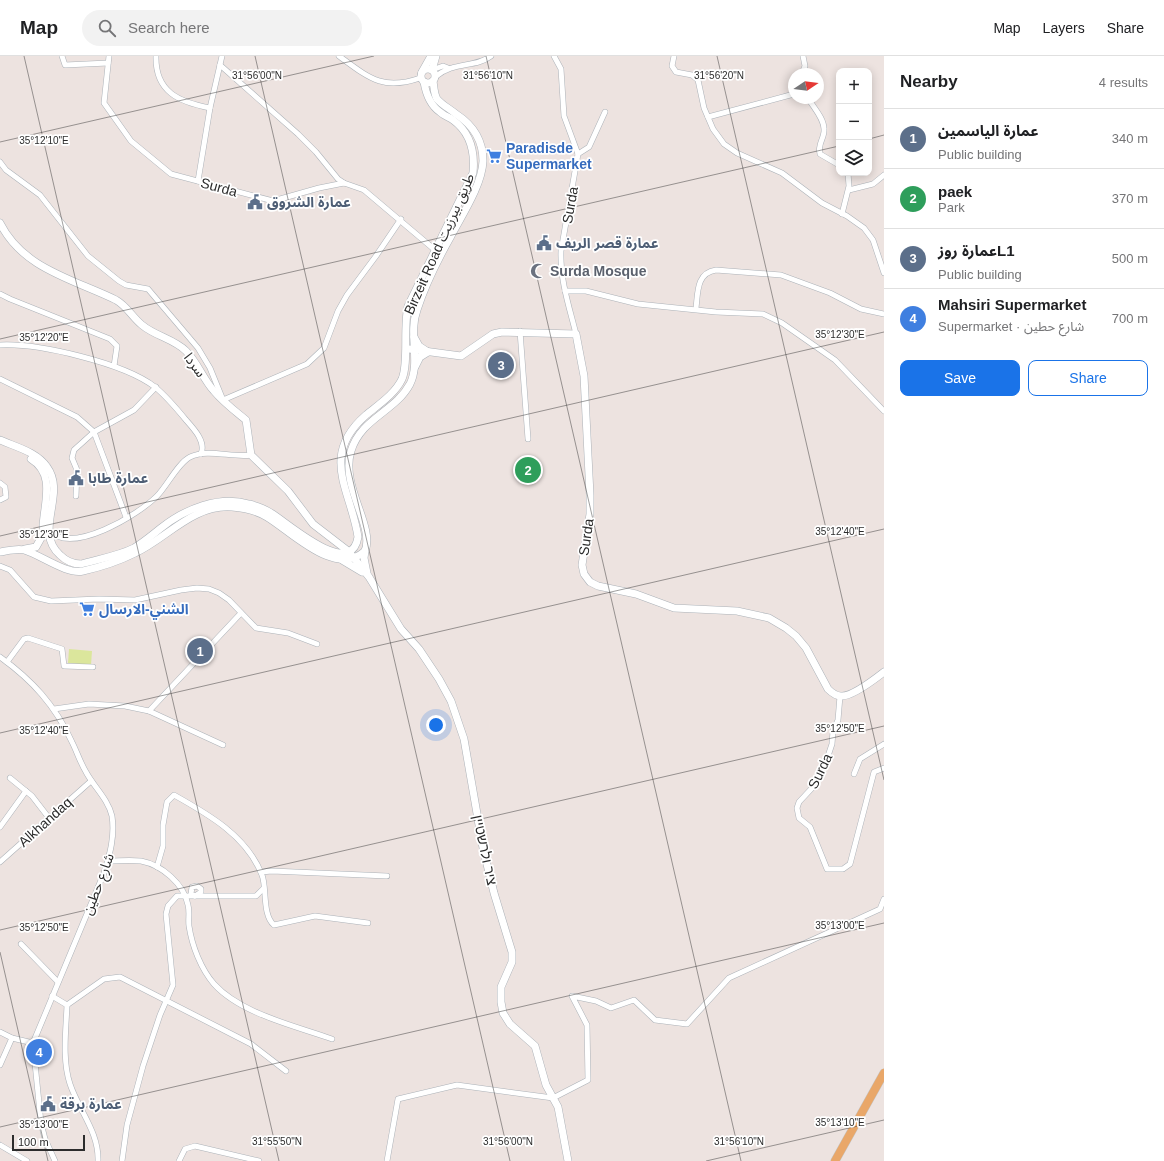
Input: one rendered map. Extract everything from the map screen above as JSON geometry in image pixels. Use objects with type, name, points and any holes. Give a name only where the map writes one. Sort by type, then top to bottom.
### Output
[{"type":"main road","points":[[422,77],[431,56]]},
{"type":"main road","points":[[422,77],[430,83],[433,76],[436,56]]},
{"type":"main road","points":[[422,77],[427,69],[433,76]]},
{"type":"main road","name":"Birzeit Road طريق بيرزيت","points":[[348,551],[355,546],[358,536],[341,474],[344,448],[349,434],[359,421],[395,390],[402,379],[405,368],[405,321],[408,306],[480,177],[483,161],[481,146],[475,130],[464,119],[438,99],[435,94],[433,76]]},
{"type":"main road","name":"Birzeit Road طريق بيرزيت","points":[[369,577],[364,558],[367,538],[349,477],[350,452],[353,444],[366,424],[405,391],[413,378],[413,333],[416,310],[438,252],[473,173],[474,159],[472,146],[464,131],[454,120],[440,113],[428,98],[422,77]]},
{"type":"main road","name":"سردا","points":[[0,223],[7,237],[28,257],[75,283],[117,300],[126,307],[142,325],[174,342],[186,351],[214,392],[246,420],[251,455]]},
{"type":"main road","points":[[405,349],[461,356],[493,334],[520,331],[576,334]]},
{"type":"main road","points":[[413,333],[416,342],[428,352]]},
{"type":"main road","name":"Surda","points":[[576,334],[584,376],[590,495],[590,514],[582,565],[587,579],[594,584],[622,590],[674,608],[737,611],[769,618],[796,636],[806,648],[828,688],[833,694],[840,696]]},
{"type":"main road","points":[[414,369],[420,357],[428,352]]},
{"type":"main road","points":[[0,442],[34,461],[44,472],[47,480],[47,494],[43,527],[48,529],[51,542],[58,553],[68,561],[81,564],[133,548],[181,515],[227,500],[249,504],[272,513],[318,545],[331,551],[348,551]]},
{"type":"main road","points":[[251,455],[288,491],[313,524],[348,551]]},
{"type":"main road","points":[[22,550],[39,555],[70,570],[82,572],[135,553],[155,541],[173,527],[192,517],[217,508],[231,506],[266,516],[317,551],[341,559],[369,577]]},
{"type":"main road","points":[[0,552],[36,547],[45,531],[48,529]]},
{"type":"main road","name":"ציר ולרשטיין","points":[[348,551],[369,577],[400,629],[419,649],[439,679],[451,701],[464,739],[483,848],[494,893],[512,952],[512,962],[501,987],[503,1013],[510,1024],[535,1046],[546,1085],[562,1121],[568,1161]]},
{"type":"main road","points":[[341,559],[354,558],[365,551]]},
{"type":"main road","points":[[840,696],[852,694],[884,672]]},
{"type":"main road","points":[[835,1161],[884,1073]]},
{"type":"street","points":[[62,56],[65,65],[108,62]]},
{"type":"street","name":"Surda","points":[[110,56],[108,62],[104,103],[130,141],[171,174],[273,201],[319,188],[344,183]]},
{"type":"street","points":[[156,56],[156,63],[162,86],[170,93],[189,104],[210,108]]},
{"type":"street","points":[[198,181],[210,108],[222,56]]},
{"type":"street","points":[[339,56],[379,82],[404,84],[422,77]]},
{"type":"street","points":[[436,56],[446,67]]},
{"type":"street","points":[[433,76],[446,67],[483,61],[492,56]]},
{"type":"street","points":[[554,56],[561,69],[564,116],[578,154],[588,147],[605,112]]},
{"type":"street","points":[[674,56],[672,66],[676,72],[692,75],[698,80],[701,88],[702,100],[708,116],[717,135],[729,148],[782,173],[822,203],[864,228],[870,234],[884,273]]},
{"type":"street","points":[[803,56],[804,68]]},
{"type":"street","points":[[220,65],[298,134],[316,152],[338,179],[344,183],[364,190],[401,219],[438,252]]},
{"type":"street","points":[[708,116],[788,96]]},
{"type":"street","points":[[812,104],[824,125],[824,133],[819,147],[820,154],[836,163]]},
{"type":"street","name":"Surda","points":[[576,334],[564,290],[561,251],[578,154]]},
{"type":"street","points":[[0,162],[6,170],[40,195],[83,250],[104,269],[119,281],[148,289],[198,348],[210,368],[223,400],[307,364],[319,354],[324,348],[338,312],[347,295],[380,251],[401,219]]},
{"type":"street","points":[[849,190],[873,184],[884,175]]},
{"type":"street","points":[[842,214],[849,190],[848,176]]},
{"type":"street","points":[[696,308],[701,279],[706,273],[716,270],[781,275],[830,293],[861,309],[884,314]]},
{"type":"street","points":[[564,290],[586,291],[638,304],[696,308],[716,312],[764,314],[782,323],[835,360],[884,411]]},
{"type":"street","points":[[0,294],[10,300],[110,339],[117,346],[114,366]]},
{"type":"street","points":[[520,331],[528,438]]},
{"type":"street","points":[[0,346],[18,344],[114,366],[156,387],[198,435],[203,449],[201,454]]},
{"type":"street","points":[[0,379],[77,417],[94,432],[126,517]]},
{"type":"street","points":[[76,496],[77,470],[72,453],[94,432],[134,410],[156,387]]},
{"type":"street","points":[[48,529],[59,538],[72,540],[101,532],[155,498],[188,458],[201,454],[251,455]]},
{"type":"street","points":[[0,483],[4,487],[6,497],[0,500]]},
{"type":"street","points":[[0,566],[10,570],[34,597],[51,601],[99,599],[135,600],[197,588],[209,589],[219,593],[229,600],[256,628],[288,632],[317,644]]},
{"type":"street","points":[[149,711],[241,613]]},
{"type":"street","points":[[7,662],[24,639],[28,638],[62,650],[64,666],[93,667]]},
{"type":"street","name":"شارع حطين","points":[[0,657],[24,674],[54,710],[72,742],[90,781],[107,803],[112,818],[113,834],[108,861],[33,1043],[41,1123],[45,1139],[55,1161]]},
{"type":"street","name":"Surda","points":[[840,696],[838,720],[833,732],[832,744],[827,759],[813,787],[799,802],[797,808],[799,818],[810,827],[827,869],[844,869],[850,864],[874,772],[884,768]]},
{"type":"street","points":[[54,710],[89,704],[125,706],[149,711],[223,745]]},
{"type":"street","points":[[854,774],[860,760],[884,744]]},
{"type":"street","points":[[10,778],[26,791],[49,818]]},
{"type":"street","name":"Alkhandaq","points":[[1,859],[90,781]]},
{"type":"street","points":[[0,827],[26,791]]},
{"type":"street","points":[[157,867],[163,846],[163,825],[167,802],[174,795],[209,815],[236,837],[263,876],[263,889],[266,904],[270,921],[274,925],[315,916],[368,923]]},
{"type":"street","points":[[108,861],[142,862],[157,867],[178,884],[191,889]]},
{"type":"street","points":[[261,872],[272,871],[387,876]]},
{"type":"street","points":[[178,884],[185,895],[188,905],[189,926],[198,958],[214,984],[223,993],[260,1014],[332,1039]]},
{"type":"street","points":[[185,895],[195,886],[212,896]]},
{"type":"street","points":[[188,905],[189,901],[200,894],[200,888]]},
{"type":"street","points":[[191,889],[191,894],[196,896]]},
{"type":"street","points":[[256,896],[263,889]]},
{"type":"street","points":[[122,1161],[127,1125],[143,1066],[166,1001],[171,992],[174,979],[166,914],[173,900],[177,896],[185,895],[256,896],[261,897],[266,904]]},
{"type":"street","points":[[387,1161],[398,1099],[457,1085],[553,1098],[588,1080],[587,1025],[572,996],[596,1001],[611,1008],[634,1000],[655,1020],[687,1024],[729,978],[880,909],[884,899]]},
{"type":"street","points":[[21,944],[58,982]]},
{"type":"street","points":[[67,1005],[100,982],[114,977],[120,977],[250,1044],[286,1071]]},
{"type":"street","points":[[52,996],[67,1005]]},
{"type":"street","points":[[67,1005],[67,1073],[76,1098],[91,1126],[96,1140],[98,1161]]},
{"type":"street","points":[[0,1032],[12,1038],[33,1043]]},
{"type":"street","points":[[0,1065],[12,1038]]},
{"type":"street","points":[[0,1145],[27,1161]]},
{"type":"street","points":[[179,1161],[185,1149],[196,1146],[259,1161]]},
{"type":"green space","points":[[69,649],[92,651],[91,665],[68,663]]},
{"type":"place","name":"Paradisde Supermarket","points":[[494,156]]},
{"type":"place","name":"عمارة الشروق","points":[[255,202]]},
{"type":"place","name":"عمارة قصر الريف","points":[[544,243]]},
{"type":"place","name":"Surda Mosque","points":[[538,271]]},
{"type":"place","name":"عمارة روزL1","points":[[501,365]]},
{"type":"place","name":"paek","points":[[528,470]]},
{"type":"place","name":"عمارة طابا","points":[[76,478]]},
{"type":"place","name":"الشني-الارسال","points":[[87,609]]},
{"type":"place","name":"عمارة الياسمين","points":[[200,651]]},
{"type":"place","name":"Mahsiri Supermarket","points":[[39,1052]]},
{"type":"place","name":"عمارة برقة","points":[[48,1104]]}]
